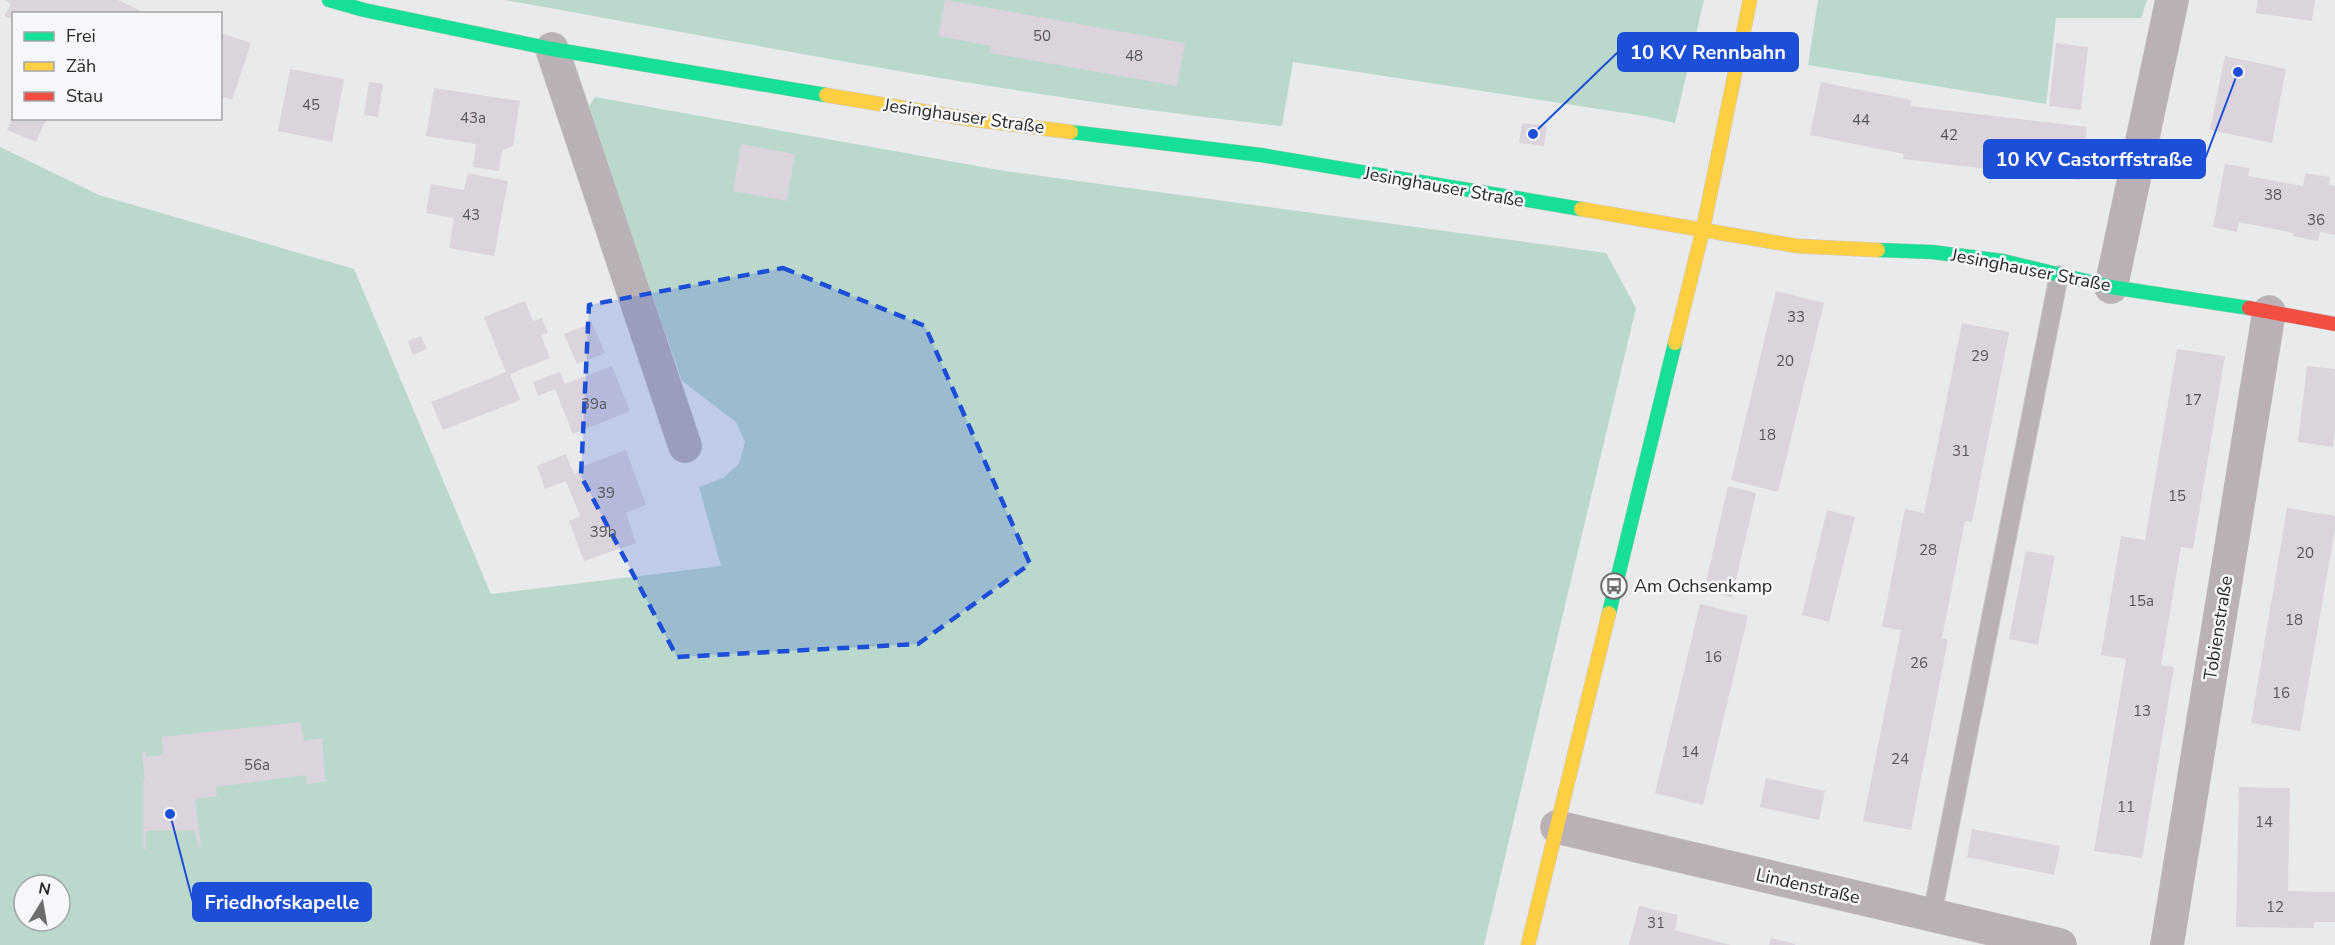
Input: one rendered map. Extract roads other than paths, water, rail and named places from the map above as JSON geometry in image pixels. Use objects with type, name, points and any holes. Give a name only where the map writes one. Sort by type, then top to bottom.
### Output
[{"type":"street","name":"Jesinghauser Straße","points":[[329,0],[375,12],[552,49],[969,119],[1261,155],[1797,246],[1932,252],[2003,261],[2111,287],[2335,324]]},
{"type":"street","points":[[1528,945],[1703,229],[1750,0]]},
{"type":"street","points":[[2111,287],[2172,0]]},
{"type":"street","points":[[552,49],[685,446]]},
{"type":"street","name":"Tobienstraße","points":[[2167,945],[2269,312]]},
{"type":"street","name":"Lindenstraße","points":[[1557,827],[2060,945]]},
{"type":"lane","points":[[1932,915],[2059,275]]},
{"type":"place","name":"10 KV Castorffstraße","points":[[2238,72]]},
{"type":"place","name":"10 KV Rennbahn","points":[[1533,134]]},
{"type":"place","name":"Am Ochsenkamp","points":[[1614,586]]},
{"type":"place","name":"Friedhofskapelle","points":[[170,814]]}]
